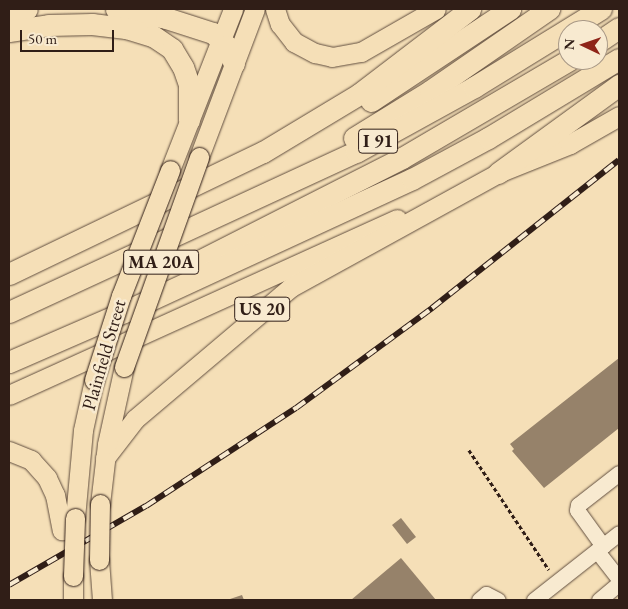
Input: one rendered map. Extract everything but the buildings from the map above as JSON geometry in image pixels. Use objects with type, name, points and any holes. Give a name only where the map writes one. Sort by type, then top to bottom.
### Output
[{"type":"highway","points":[[9,12],[27,9]]},
{"type":"highway","points":[[116,9],[181,22],[221,38],[234,64]]},
{"type":"highway","points":[[252,158],[359,94],[470,9]]},
{"type":"highway","points":[[9,274],[331,122],[378,97],[510,9]]},
{"type":"highway","points":[[230,211],[392,116],[549,9]]},
{"type":"highway","name":"I 91","points":[[9,312],[230,211],[393,133],[601,9]]},
{"type":"highway","points":[[9,31],[49,25],[92,24],[126,28],[153,36],[172,49],[183,67],[189,84],[189,120]]},
{"type":"highway","points":[[608,35],[619,28]]},
{"type":"highway","points":[[9,362],[412,179],[488,138],[619,60]]},
{"type":"highway","name":"I 91","points":[[9,347],[127,296],[314,205],[442,136],[558,66]]},
{"type":"highway","name":"US 20","points":[[498,172],[619,85]]},
{"type":"highway","points":[[9,258],[93,236]]},
{"type":"main road","name":"Plainfield Street","points":[[73,600],[73,576],[68,524],[83,430],[94,380],[121,296],[233,9]]},
{"type":"main road","name":"Plainfield Street","points":[[102,600],[99,560],[100,504],[105,458],[124,367],[199,157],[256,9]]},
{"type":"main road","points":[[275,9],[280,24],[294,42],[315,54],[332,57],[361,52],[436,9]]},
{"type":"main road","points":[[498,172],[570,144],[619,116]]},
{"type":"main road","name":"US 20","points":[[105,458],[135,419],[283,293],[321,268],[397,230],[449,198],[498,172]]},
{"type":"main road","points":[[9,395],[333,245],[449,198]]},
{"type":"main road","points":[[9,451],[30,460],[47,478],[68,524]]},
{"type":"street","points":[[619,473],[578,505],[577,510],[619,579]]},
{"type":"street","points":[[534,600],[554,590],[600,548],[619,534]]},
{"type":"street","points":[[600,600],[619,583]]},
{"type":"street","points":[[479,600],[486,594],[498,600]]},
{"type":"path","points":[[469,450],[554,590]]},
{"type":"railway","points":[[9,585],[146,506],[296,408],[432,308],[619,160]]}]
